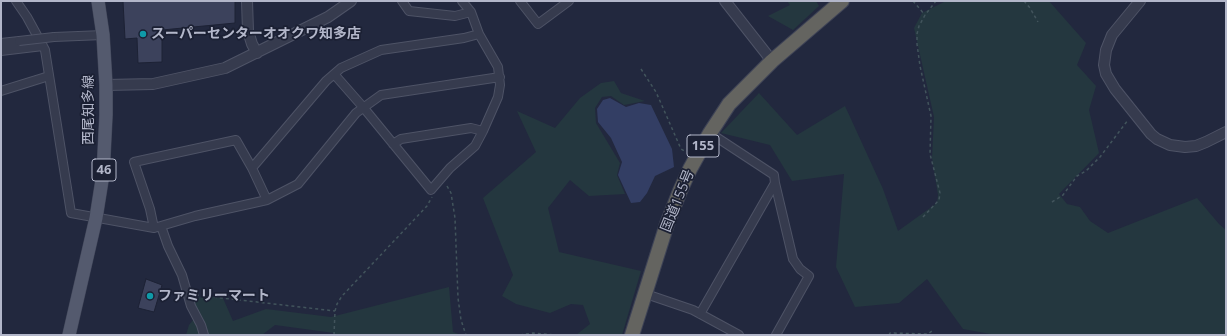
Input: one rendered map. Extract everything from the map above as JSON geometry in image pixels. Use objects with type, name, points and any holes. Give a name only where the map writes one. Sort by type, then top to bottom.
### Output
[{"type":"highway","name":"国道155号","points":[[632,335],[680,191],[710,133],[729,104],[772,61],[842,1]]},
{"type":"main road","name":"西尾知多線","points":[[70,335],[96,218],[103,174],[106,84],[103,35],[98,1]]},
{"type":"street","points":[[16,1],[45,50],[71,213],[96,218],[158,227],[195,216],[267,200],[298,184],[356,113],[381,94],[500,77]]},
{"type":"street","points":[[247,1],[248,31],[252,44],[257,53]]},
{"type":"street","points":[[106,84],[152,84],[225,68],[328,17],[351,1]]},
{"type":"street","points":[[402,1],[410,11],[455,16],[471,12]]},
{"type":"street","points":[[334,74],[431,190],[440,179],[475,146],[498,97],[500,85],[498,67],[479,34],[471,12],[462,1]]},
{"type":"street","points":[[520,1],[538,24],[569,1]]},
{"type":"street","points":[[725,1],[772,61]]},
{"type":"street","points":[[1140,1],[1108,42],[1104,57],[1104,65],[1109,79],[1145,128],[1157,138],[1176,146],[1185,147],[1196,146],[1226,132]]},
{"type":"street","points":[[252,168],[326,81],[341,68],[381,50],[464,38],[479,34]]},
{"type":"street","points":[[1,43],[54,37],[103,35]]},
{"type":"street","points":[[1,51],[43,46]]},
{"type":"street","points":[[1,91],[49,76]]},
{"type":"street","points":[[393,144],[400,139],[471,128],[483,131]]},
{"type":"street","points":[[710,133],[774,175],[793,259],[800,269],[809,276],[776,335]]},
{"type":"street","points":[[204,335],[191,306],[182,275],[150,209],[134,162],[236,140],[252,168],[267,200]]},
{"type":"street","points":[[700,314],[775,183]]},
{"type":"street","points":[[646,294],[693,310],[739,335]]},
{"type":"path","points":[[914,1],[925,14]]},
{"type":"path","points":[[923,218],[939,200],[940,193],[930,154],[931,116],[917,44],[919,26],[925,14],[936,1]]},
{"type":"path","points":[[1024,1],[1038,22]]},
{"type":"path","points":[[641,69],[656,92],[681,149],[696,158]]},
{"type":"path","points":[[1052,202],[1063,194],[1077,176],[1086,171],[1100,157],[1118,131],[1135,115]]},
{"type":"path","points":[[440,179],[449,188],[451,193],[455,218],[459,308],[466,335]]},
{"type":"path","points":[[334,335],[335,311],[342,296],[428,206],[433,196],[431,190]]},
{"type":"path","points":[[188,295],[191,294],[335,311]]},
{"type":"path","points":[[889,335],[890,333],[928,334],[932,331]]},
{"type":"path","points":[[520,335],[533,333],[556,335]]},
{"type":"shaded area","points":[[787,1],[816,1],[819,6],[793,30],[768,16],[790,5]]},
{"type":"shaded area","points":[[946,1],[1049,1],[1086,43],[1077,65],[1096,86],[1089,110],[1099,153],[1059,194],[1067,204],[1080,207],[1090,221],[1108,233],[1197,198],[1226,230],[1226,335],[996,335],[963,329],[927,279],[899,303],[855,307],[836,267],[844,174],[792,181],[770,145],[721,133],[759,93],[797,135],[845,106],[883,189],[898,231],[937,203],[938,195],[932,158],[934,117],[914,28],[922,13]]},
{"type":"shaded area","points":[[614,81],[621,93],[645,101],[624,105],[611,96],[602,97],[595,108],[596,123],[620,163],[617,175],[625,194],[589,196],[570,180],[548,208],[559,252],[641,271],[622,335],[576,335],[590,324],[583,305],[571,304],[550,313],[516,304],[502,296],[513,275],[483,198],[536,152],[517,111],[555,128],[580,98],[601,83]]},
{"type":"shaded area","points":[[449,287],[453,332],[461,335],[334,335],[334,333],[275,325],[262,335],[186,335],[189,325],[198,314],[192,298],[222,296],[233,321],[266,309],[331,317]]},
{"type":"water","points":[[610,98],[626,107],[639,103],[651,105],[672,149],[674,167],[655,176],[647,193],[640,202],[631,203],[618,175],[622,162],[611,138],[598,122],[597,109],[603,100]]},
{"type":"building","name":"スーパーセンターオオクワ知多店","points":[[123,1],[235,1],[235,23],[162,30],[162,62],[138,63],[137,38],[125,39]]},
{"type":"building","name":"ファミリーマート","points":[[146,279],[162,285],[154,312],[138,308]]},
{"type":"place","name":"スーパーセンターオオクワ知多店","points":[[143,34]]},
{"type":"place","name":"ファミリーマート","points":[[150,296]]}]
